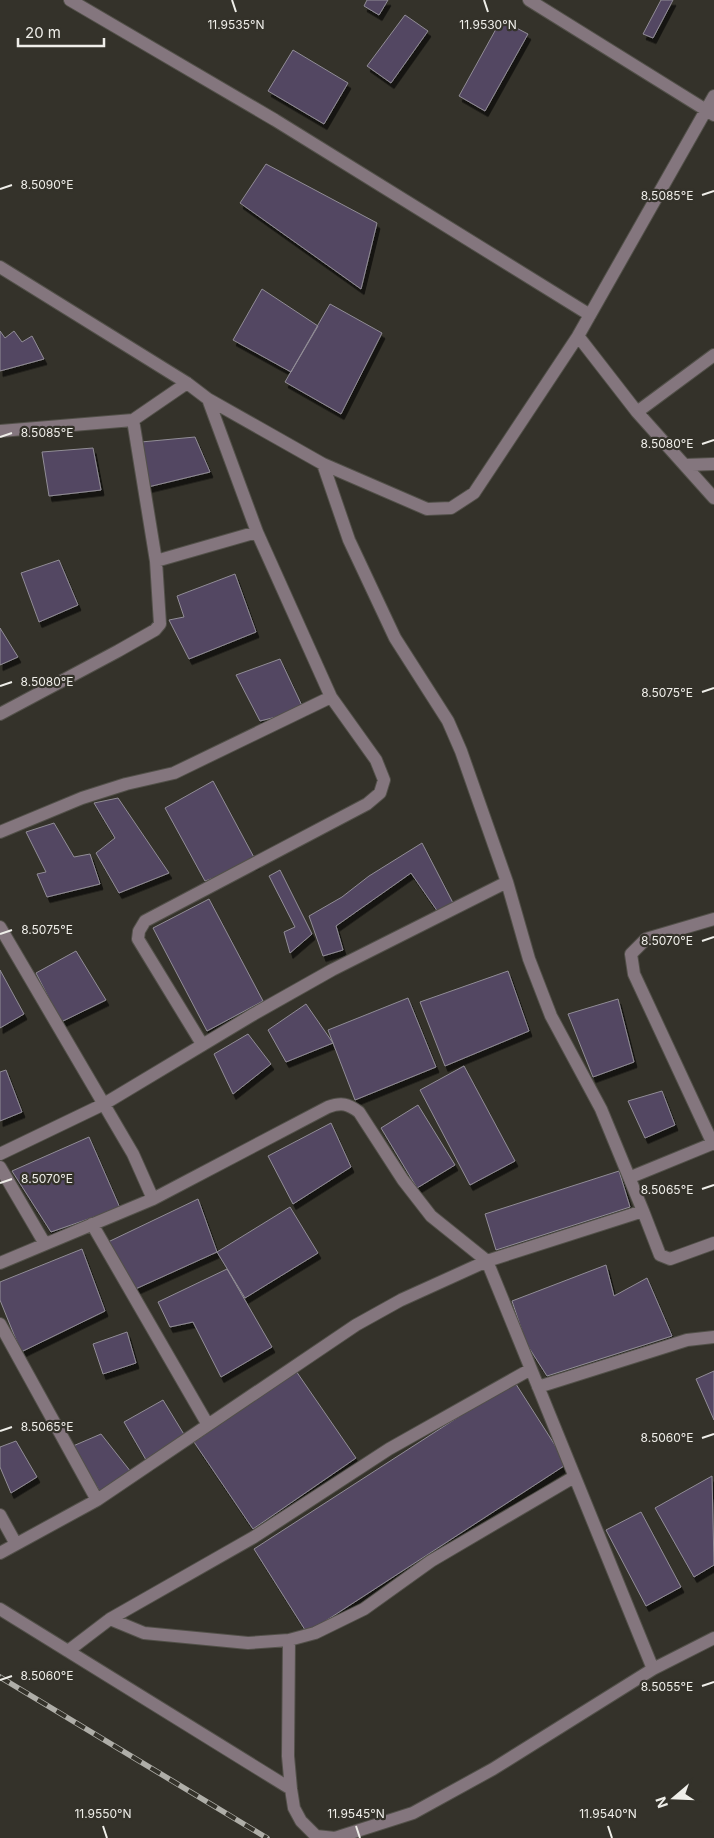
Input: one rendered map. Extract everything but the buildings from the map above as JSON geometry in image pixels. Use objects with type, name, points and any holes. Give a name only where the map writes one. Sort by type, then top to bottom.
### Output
[{"type":"street","points":[[70,0],[275,120],[590,315]]},
{"type":"street","points":[[528,0],[710,113]]},
{"type":"street","points":[[0,267],[187,383],[208,399],[323,464],[427,509],[451,508],[474,493],[578,336],[710,113],[714,96]]},
{"type":"street","points":[[578,336],[637,412],[714,498]]},
{"type":"street","points":[[637,412],[714,355]]},
{"type":"street","points":[[0,430],[133,420],[187,383]]},
{"type":"street","points":[[202,1044],[138,939],[139,931],[145,921],[367,804],[380,793],[384,780],[376,760],[331,697],[257,532],[208,399]]},
{"type":"street","points":[[0,714],[155,630],[160,624],[156,561],[133,420]]},
{"type":"street","points":[[323,464],[349,540],[395,638],[448,721],[507,882],[529,959],[550,1016],[601,1109],[631,1177],[660,1255],[670,1259],[714,1243]]},
{"type":"street","points":[[685,465],[714,464]]},
{"type":"street","points":[[156,561],[257,532]]},
{"type":"street","points":[[0,832],[82,798],[126,784],[174,773],[331,697]]},
{"type":"street","points":[[0,1154],[104,1104],[202,1044],[332,970],[507,882]]},
{"type":"street","points":[[631,1177],[713,1144],[634,974],[631,954],[646,939],[714,919]]},
{"type":"street","points":[[0,926],[133,1154],[153,1199]]},
{"type":"street","points":[[0,1262],[153,1199],[328,1106],[339,1103],[348,1104],[359,1112],[403,1180],[431,1216],[487,1261],[653,1669]]},
{"type":"street","points":[[0,1167],[45,1244]]},
{"type":"street","points":[[0,1553],[97,1500],[356,1325],[401,1300],[487,1261],[643,1211]]},
{"type":"street","points":[[92,1224],[208,1425]]},
{"type":"street","points":[[0,1324],[97,1500]]},
{"type":"street","points":[[538,1386],[687,1340],[714,1337]]},
{"type":"street","points":[[68,1651],[110,1619],[254,1537],[389,1449],[531,1369]]},
{"type":"street","points":[[110,1619],[144,1633],[189,1639],[248,1643],[289,1640],[315,1633],[364,1609],[431,1561],[574,1477]]},
{"type":"street","points":[[0,1516],[16,1544]]},
{"type":"street","points":[[0,1609],[292,1790]]},
{"type":"street","points":[[289,1640],[288,1756],[294,1808],[301,1821],[315,1837],[335,1838],[414,1812],[492,1769],[653,1669],[714,1638]]},
{"type":"railway","points":[[0,1677],[267,1838]]}]
